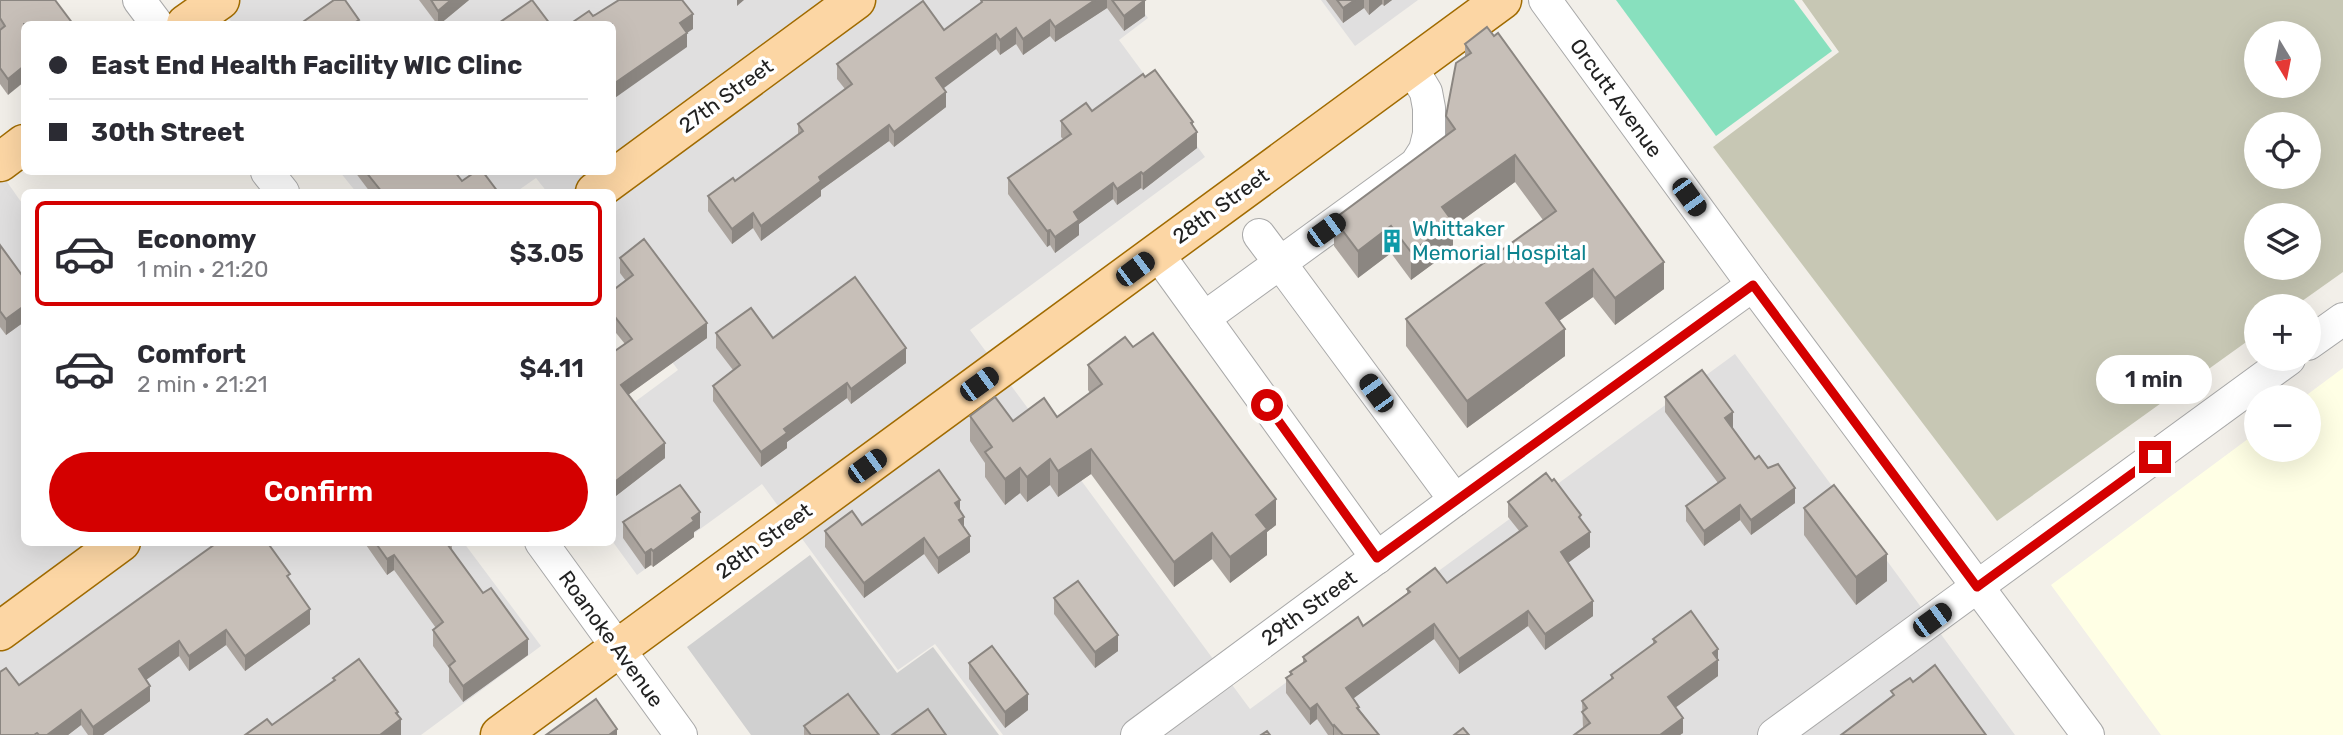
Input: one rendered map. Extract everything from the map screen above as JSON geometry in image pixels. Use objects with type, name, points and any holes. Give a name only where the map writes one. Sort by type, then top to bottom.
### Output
[{"type":"main road","points":[[190,21],[220,0]]},
{"type":"main road","name":"27th Street","points":[[599,189],[856,0]]},
{"type":"main road","name":"28th Street","points":[[500,735],[1502,0]]},
{"type":"main road","points":[[0,162],[21,146]]},
{"type":"main road","points":[[0,631],[116,546]]},
{"type":"street","points":[[139,0],[155,21]]},
{"type":"street","name":"Orcutt Avenue","points":[[1545,0],[2088,735]]},
{"type":"street","points":[[1204,318],[1416,164],[1426,150],[1429,108],[1426,92],[1411,67]]},
{"type":"street","points":[[269,175],[281,189]]},
{"type":"street","points":[[1259,235],[1455,500]]},
{"type":"street","points":[[1157,253],[1377,558]]},
{"type":"street","name":"29th Street","points":[[1137,735],[1455,500],[1753,285]]},
{"type":"street","points":[[2321,335],[2343,319]]},
{"type":"street","points":[[1774,735],[2273,371]]},
{"type":"street","name":"Roanoke Avenue","points":[[544,546],[681,735]]},
{"type":"shaded area","points":[[215,0],[1135,0],[1148,18],[1119,40],[1205,157],[970,330],[1250,709],[1735,354],[2015,735],[1003,735],[935,644],[898,670],[762,484],[637,575],[616,546],[616,416],[678,370],[616,285],[616,189],[545,189],[536,178],[520,189],[354,189],[342,175],[616,175],[616,21],[231,21]]},
{"type":"shaded area","points":[[1321,0],[1418,0],[1355,46]]},
{"type":"shaded area","points":[[1802,0],[2343,0],[2343,272],[2312,294],[2244,294],[2244,344],[1997,521],[1713,147],[1839,52]]},
{"type":"shaded area","points":[[0,172],[21,202],[21,546],[466,546],[541,646],[421,735],[0,735]]},
{"type":"shaded area","points":[[2343,368],[2343,735],[2161,735],[2051,585],[2244,442],[2244,462],[2321,462],[2320,385]]},
{"type":"shaded area","points":[[810,555],[897,673],[933,647],[999,735],[751,735],[687,647]]},
{"type":"green space","points":[[1616,0],[1794,0],[1832,51],[1716,136]]},
{"type":"building","points":[[0,0],[55,0],[71,21],[21,21],[21,68],[8,79],[0,68],[0,30],[5,26],[0,18]]},
{"type":"building","points":[[334,0],[345,0],[359,20],[357,21],[304,21]]},
{"type":"building","points":[[431,0],[451,0],[438,11]]},
{"type":"building","points":[[532,0],[548,21],[502,21]]},
{"type":"building","points":[[619,0],[682,0],[693,14],[680,23],[687,33],[616,82],[616,21],[574,21],[589,11],[593,16]]},
{"type":"building","points":[[981,0],[1095,0],[1055,27],[1050,20],[1023,39],[1016,28],[1000,40],[996,34],[936,78],[946,92],[894,132],[889,125],[819,177],[821,181],[761,226],[753,213],[732,229],[708,196],[733,178],[735,181],[803,131],[798,124],[852,84],[837,64],[923,1],[944,30],[982,2]]},
{"type":"building","points":[[1112,0],[1145,0],[1124,16]]},
{"type":"building","points":[[1337,0],[1355,0],[1343,8]]},
{"type":"building","name":"Whittaker Memorial Hospital","points":[[1487,27],[1494,36],[1498,33],[1664,262],[1615,298],[1593,269],[1546,303],[1565,329],[1467,401],[1406,319],[1556,211],[1515,155],[1442,207],[1453,222],[1411,252],[1391,226],[1358,251],[1334,219],[1455,129],[1446,116],[1456,63],[1471,53],[1465,44]]},
{"type":"building","points":[[1155,70],[1193,122],[1191,123],[1197,132],[1143,174],[1141,172],[1117,189],[1113,183],[1074,212],[1079,220],[1055,237],[1050,230],[1047,231],[1008,178],[1071,134],[1061,121],[1086,103],[1092,111],[1143,74],[1145,77]]},
{"type":"building","points":[[368,175],[457,175],[462,181],[471,175],[485,175],[496,189],[380,189]]},
{"type":"building","points":[[644,239],[707,323],[621,385],[665,443],[616,481],[616,350],[632,339],[616,318],[616,288],[633,275],[620,258]]},
{"type":"building","points":[[0,245],[21,274],[21,308],[6,319],[0,311]]},
{"type":"building","points":[[855,277],[906,348],[851,389],[847,383],[784,429],[787,433],[761,452],[713,386],[740,365],[716,333],[751,308],[773,338]]},
{"type":"building","points":[[1153,333],[1276,499],[1256,515],[1267,529],[1230,557],[1212,533],[1174,562],[1091,449],[1058,471],[1050,459],[1027,477],[1020,468],[1005,479],[985,452],[992,447],[970,416],[995,397],[1013,421],[1044,398],[1057,417],[1102,384],[1088,365],[1125,337],[1133,347]]},
{"type":"building","points":[[1702,370],[1733,412],[1725,418],[1755,459],[1759,456],[1768,468],[1778,464],[1795,488],[1751,520],[1740,505],[1704,531],[1686,506],[1725,478],[1665,397]]},
{"type":"building","points":[[939,470],[960,500],[955,503],[964,517],[959,520],[970,536],[938,558],[924,538],[864,583],[825,531],[852,511],[862,525]]},
{"type":"building","points":[[1546,473],[1552,481],[1554,479],[1581,515],[1579,517],[1590,532],[1561,552],[1593,601],[1545,634],[1528,611],[1459,659],[1434,624],[1346,688],[1359,707],[1357,708],[1379,735],[1343,735],[1317,704],[1310,709],[1286,678],[1306,661],[1303,657],[1358,617],[1363,626],[1410,592],[1407,589],[1435,568],[1447,583],[1527,526],[1508,502]]},
{"type":"building","points":[[680,485],[700,512],[692,518],[694,521],[653,551],[651,549],[645,553],[623,522]]},
{"type":"building","points":[[1834,485],[1887,554],[1856,577],[1804,508]]},
{"type":"building","points":[[212,546],[270,546],[310,609],[245,656],[226,630],[189,656],[179,641],[139,669],[150,686],[93,727],[81,710],[47,735],[0,735],[0,672],[6,668],[19,685]]},
{"type":"building","points":[[378,546],[449,546],[483,593],[491,588],[528,639],[463,686],[449,666],[455,661],[433,630],[443,622],[394,555],[387,559]]},
{"type":"building","points":[[1078,581],[1118,635],[1095,652],[1054,598]]},
{"type":"building","points":[[1691,611],[1718,649],[1713,653],[1718,660],[1668,697],[1683,718],[1660,735],[1574,735],[1590,723],[1582,712],[1587,708],[1582,701],[1613,678],[1611,675],[1656,642],[1653,639]]},
{"type":"building","points":[[992,646],[1028,694],[1005,712],[969,663]]},
{"type":"building","points":[[359,659],[401,719],[380,735],[245,735],[267,719],[272,725],[335,680],[333,678]]},
{"type":"building","points":[[1935,665],[1986,735],[1841,735],[1894,695],[1891,691],[1910,678],[1913,682]]},
{"type":"building","points":[[848,694],[879,735],[811,735],[804,726]]},
{"type":"building","points":[[596,699],[617,729],[609,735],[546,735]]},
{"type":"building","points":[[928,709],[946,735],[892,735]]},
{"type":"building","points":[[1463,728],[1469,735],[1454,735]]},
{"type":"place","name":"Whittaker Memorial Hospital","points":[[1392,241]]},
{"type":"route","points":[[1267,405],[1377,558],[1753,285],[1977,587],[2155,457]]}]
